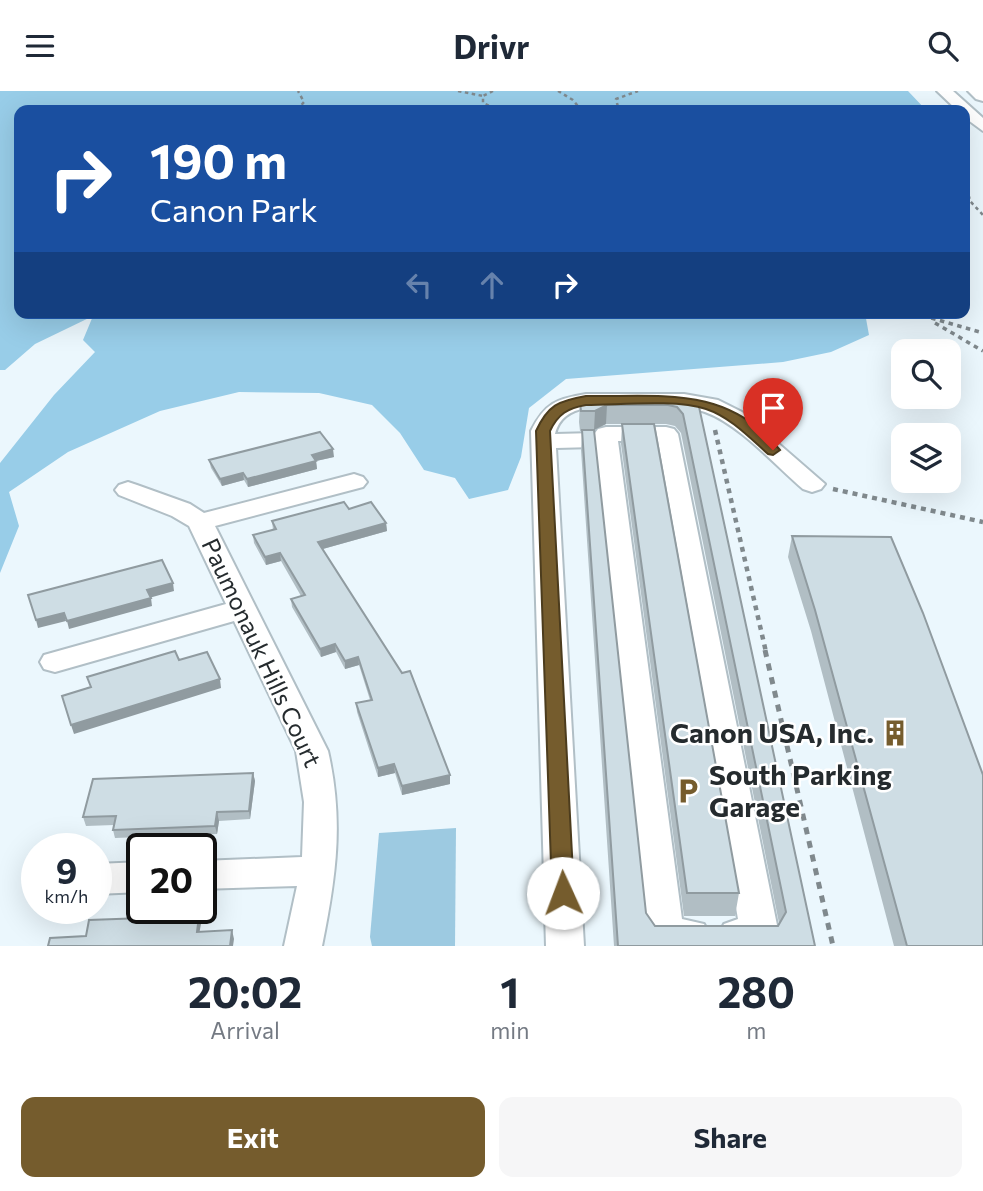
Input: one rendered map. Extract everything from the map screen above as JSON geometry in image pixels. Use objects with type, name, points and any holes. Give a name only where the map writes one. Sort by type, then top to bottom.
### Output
[{"type":"main road","points":[[977,91],[983,95]]},
{"type":"street","points":[[565,946],[543,431],[551,415],[568,404],[586,401],[670,401],[709,405],[734,417],[812,484]]},
{"type":"street","points":[[544,441],[593,440],[606,434],[666,434],[760,935],[665,935],[593,440]]},
{"type":"street","points":[[200,522],[354,482]]},
{"type":"street","name":"Paumonauk Hills Court","points":[[128,490],[181,510],[200,522],[312,751],[321,786],[324,823],[318,871],[303,946]]},
{"type":"street","points":[[55,663],[242,609]]},
{"type":"street","points":[[217,874],[318,871]]},
{"type":"lane","points":[[944,91],[960,105]]},
{"type":"path","points":[[458,91],[483,96],[493,91]]},
{"type":"path","points":[[558,91],[578,105]]},
{"type":"path","points":[[618,105],[616,99],[638,91]]},
{"type":"path","points":[[483,96],[483,103],[488,105]]},
{"type":"path","points":[[970,201],[983,215]]},
{"type":"path","points":[[931,320],[983,333]]},
{"type":"path","points":[[931,320],[983,351]]},
{"type":"path","points":[[709,405],[834,946]]},
{"type":"path","points":[[812,484],[983,522]]},
{"type":"shaded area","points":[[0,91],[908,91],[921,105],[14,105],[14,319],[87,319],[35,344],[5,370],[0,370]]},
{"type":"shaded area","points":[[92,319],[866,319],[869,335],[831,352],[783,362],[566,379],[529,408],[521,457],[508,490],[469,499],[455,478],[424,470],[400,433],[372,405],[319,393],[239,392],[160,411],[68,452],[9,492],[19,526],[0,573],[0,463],[54,395],[95,352],[83,340]]},
{"type":"shaded area","points":[[456,828],[455,946],[372,946],[370,937],[379,833]]},
{"type":"building","points":[[580,402],[698,402],[815,946],[618,946],[582,430],[594,430],[646,913],[655,926],[778,926],[786,912],[683,414],[677,407],[668,405],[607,405],[595,411],[581,411]]},
{"type":"building","points":[[622,424],[654,424],[739,893],[687,893]]},
{"type":"building","points":[[320,432],[333,449],[312,455],[316,461],[247,479],[243,473],[220,479],[209,460]]},
{"type":"building","points":[[344,502],[349,509],[371,502],[386,523],[318,542],[402,673],[410,671],[450,775],[402,786],[394,764],[378,768],[356,703],[372,700],[358,657],[345,661],[335,644],[320,649],[291,599],[305,595],[280,553],[265,557],[253,535],[276,529],[272,521]]},
{"type":"building","name":"Canon USA, Inc.","points":[[792,536],[891,537],[923,613],[983,775],[983,946],[907,946],[815,610]]},
{"type":"building","points":[[162,560],[173,583],[147,590],[151,598],[67,621],[64,613],[36,620],[28,595]]},
{"type":"building","points":[[175,651],[179,660],[207,652],[220,679],[71,725],[62,696],[91,687],[87,677]]},
{"type":"building","points":[[253,773],[249,811],[217,812],[215,826],[113,830],[116,816],[83,817],[93,779]]},
{"type":"building","points":[[112,919],[126,919],[126,924],[198,924],[197,932],[232,930],[230,946],[48,946],[50,938],[86,936],[88,924],[112,924]]},
{"type":"place","name":"Canon USA, Inc.","points":[[895,733]]},
{"type":"place","name":"South Parking Garage","points":[[688,791]]},
{"type":"route","points":[[563,893],[543,431],[551,415],[568,404],[586,401],[684,401],[709,405],[734,417],[773,450]]}]
